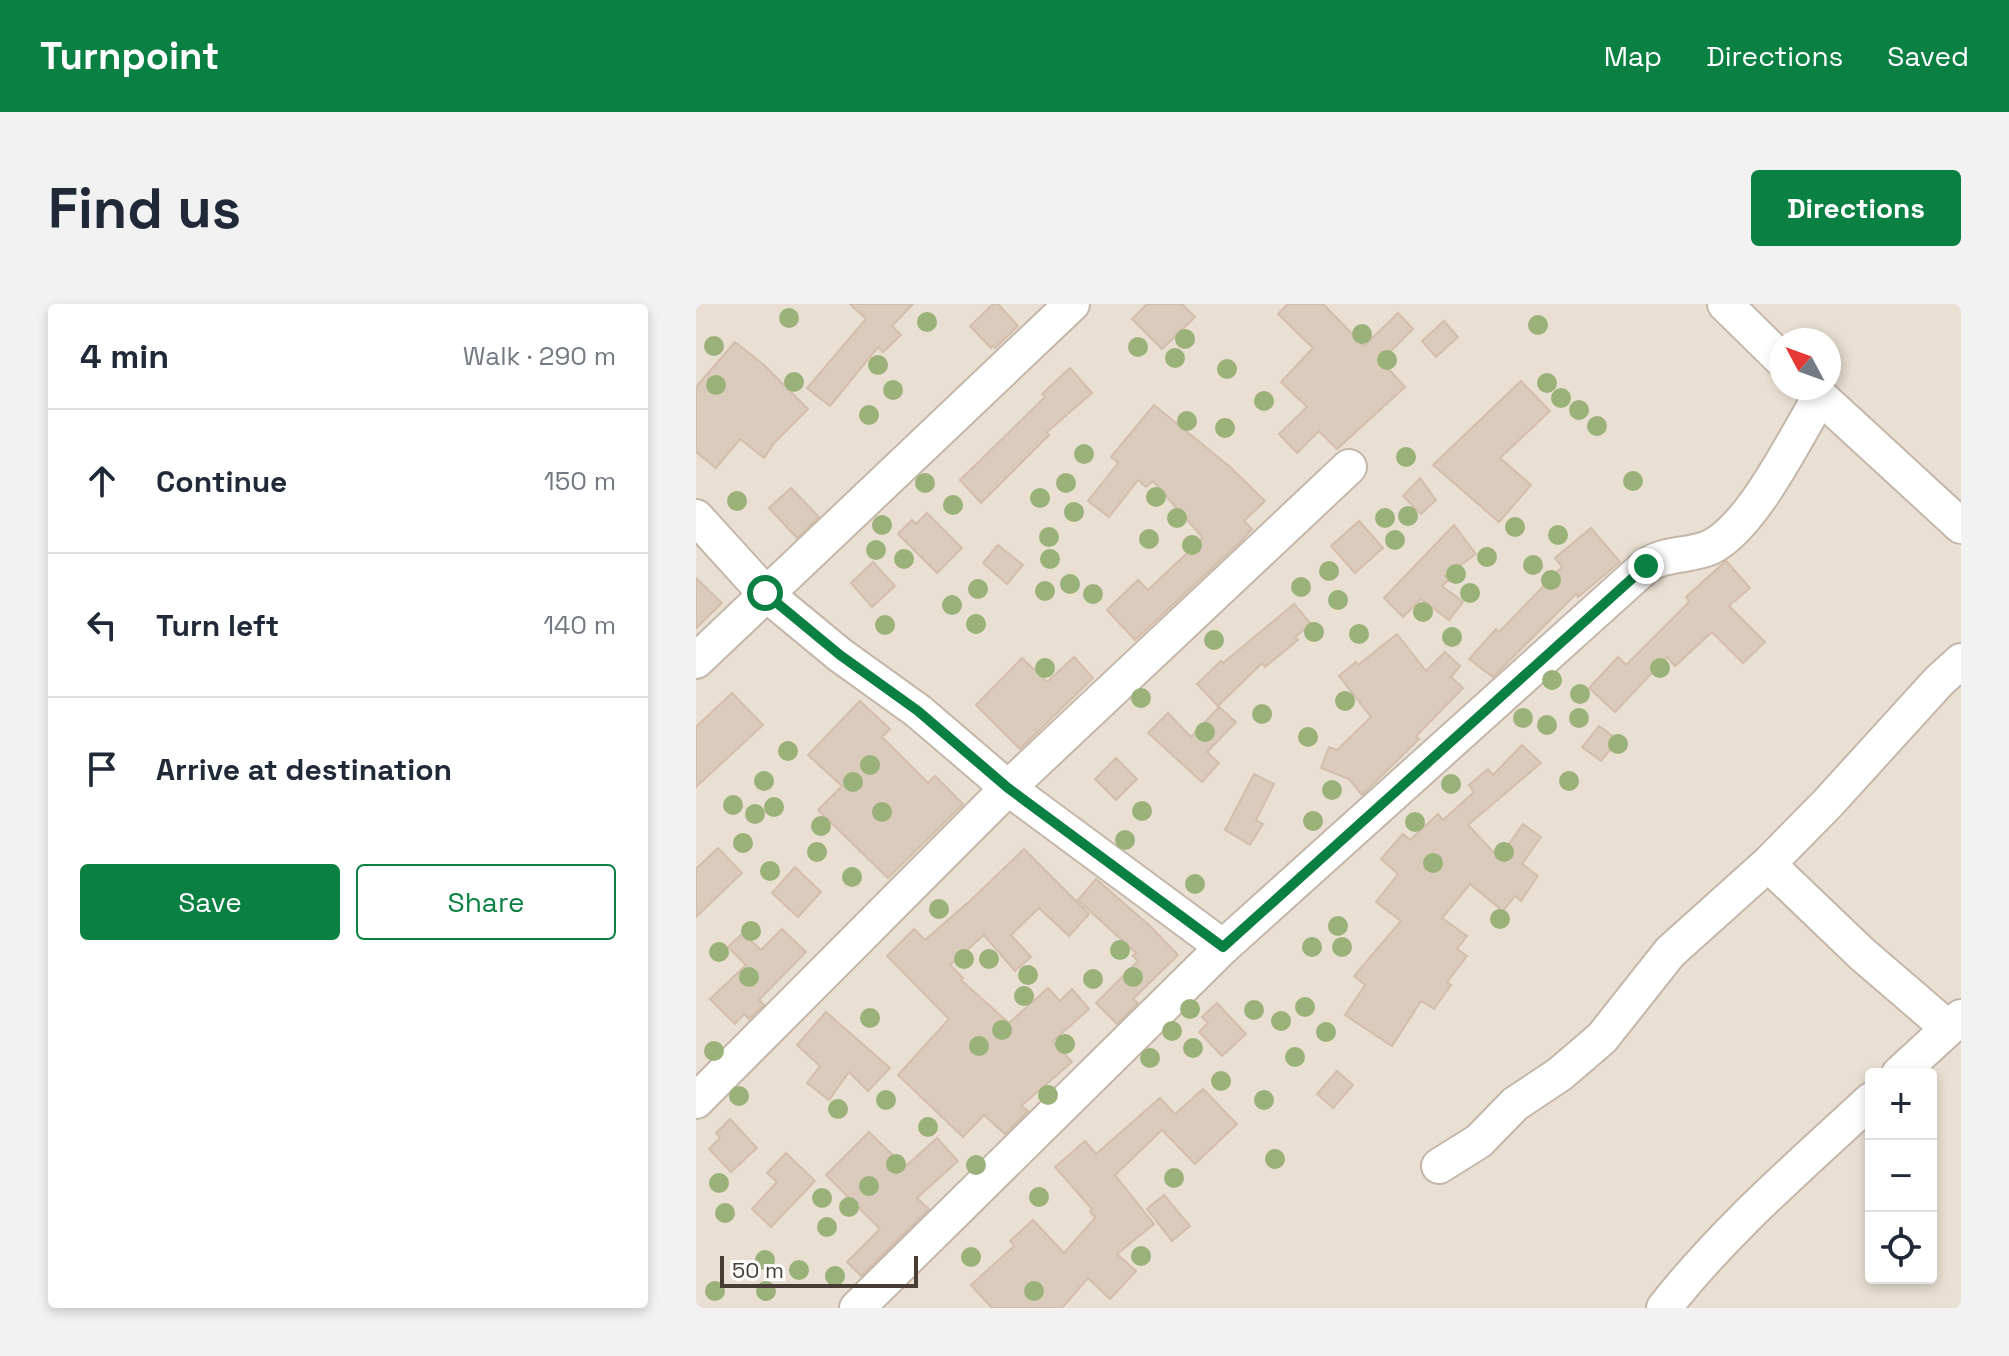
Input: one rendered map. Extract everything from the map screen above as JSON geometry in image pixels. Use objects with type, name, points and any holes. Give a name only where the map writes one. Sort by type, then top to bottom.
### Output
[{"type":"street","points":[[1725,304],[1769,347]]},
{"type":"street","points":[[696,661],[1061,308]]},
{"type":"street","points":[[857,1308],[1223,947],[1646,566],[1658,558],[1711,547],[1734,530],[1756,501],[1811,400]]},
{"type":"street","points":[[1824,400],[1961,526]]},
{"type":"street","points":[[696,1101],[1008,788],[1349,467]]},
{"type":"street","points":[[696,517],[765,593],[840,655],[918,711],[1008,788],[1223,947]]},
{"type":"street","points":[[1439,1166],[1479,1141],[1515,1104],[1560,1074],[1602,1038],[1670,952],[1768,864],[1961,661]]},
{"type":"street","points":[[1768,864],[1862,954],[1955,1023],[1906,1068]]},
{"type":"street","points":[[1664,1308],[1686,1279],[1739,1223],[1865,1106]]},
{"type":"shaded area","points":[[696,304],[1961,304],[1961,1308],[696,1308]]},
{"type":"building","points":[[850,304],[913,304],[892,326],[901,335],[883,352],[878,347],[830,406],[807,388],[866,319]]},
{"type":"building","points":[[993,304],[998,304],[1018,326],[995,348],[991,348],[970,326]]},
{"type":"building","points":[[1147,304],[1182,304],[1195,317],[1162,349],[1132,319]]},
{"type":"building","points":[[1288,304],[1323,304],[1364,346],[1398,313],[1413,329],[1381,361],[1405,387],[1337,449],[1319,431],[1297,453],[1279,434],[1307,407],[1281,382],[1313,348],[1278,314]]},
{"type":"building","points":[[1444,321],[1458,337],[1436,357],[1422,341]]},
{"type":"building","points":[[735,342],[764,365],[808,409],[775,442],[764,458],[740,439],[716,468],[696,452],[696,387]]},
{"type":"building","points":[[1070,368],[1092,393],[1047,432],[1049,435],[981,503],[960,480],[1045,397],[1042,394]]},
{"type":"building","points":[[1521,381],[1550,411],[1500,458],[1531,485],[1499,522],[1433,465]]},
{"type":"building","points":[[1154,405],[1229,466],[1265,501],[1244,521],[1252,529],[1242,540],[1135,640],[1107,610],[1138,580],[1148,590],[1203,538],[1153,481],[1146,487],[1138,480],[1109,517],[1088,501],[1118,463],[1111,457]]},
{"type":"building","points":[[1420,478],[1436,500],[1421,514],[1403,496]]},
{"type":"building","points":[[791,488],[819,517],[797,538],[769,508]]},
{"type":"building","points":[[927,513],[962,548],[937,573],[898,534],[912,520],[916,524]]},
{"type":"building","points":[[1359,521],[1383,548],[1355,573],[1331,546]]},
{"type":"building","points":[[1454,525],[1476,554],[1445,576],[1449,580],[1442,586],[1463,602],[1449,620],[1421,599],[1403,617],[1384,598]]},
{"type":"building","points":[[1591,528],[1620,562],[1578,597],[1576,594],[1493,677],[1469,659],[1562,567],[1555,558]]},
{"type":"building","points":[[998,545],[1023,565],[1007,584],[983,563]]},
{"type":"building","points":[[1726,561],[1750,588],[1729,606],[1765,642],[1743,663],[1712,632],[1675,666],[1667,657],[1615,712],[1589,688],[1618,657],[1626,665],[1689,602],[1686,597]]},
{"type":"building","points":[[873,562],[895,586],[872,607],[851,583]]},
{"type":"building","points":[[696,578],[722,603],[696,628]]},
{"type":"building","points":[[1294,604],[1311,624],[1295,637],[1298,640],[1265,667],[1262,663],[1218,706],[1197,684],[1221,661],[1223,663]]},
{"type":"building","points":[[1397,634],[1426,671],[1445,652],[1460,666],[1451,677],[1463,688],[1416,736],[1419,739],[1362,795],[1349,779],[1321,768],[1329,747],[1337,750],[1371,717],[1339,676]]},
{"type":"building","points":[[1074,657],[1093,678],[1020,749],[976,705],[1022,658],[1047,682]]},
{"type":"building","points":[[732,693],[763,725],[696,787],[696,727]]},
{"type":"building","points":[[860,701],[890,729],[882,737],[928,783],[935,776],[963,804],[888,878],[818,810],[842,786],[808,755]]},
{"type":"building","points":[[1219,707],[1236,722],[1207,752],[1219,763],[1202,782],[1148,733],[1168,713],[1191,737]]},
{"type":"building","points":[[1599,726],[1618,740],[1601,761],[1582,747]]},
{"type":"building","points":[[1522,745],[1541,763],[1468,825],[1499,858],[1523,824],[1541,837],[1522,864],[1538,876],[1521,901],[1515,896],[1503,911],[1470,884],[1442,918],[1467,936],[1457,949],[1467,956],[1447,982],[1451,985],[1434,1009],[1421,1001],[1392,1046],[1345,1015],[1365,985],[1354,976],[1401,921],[1376,902],[1398,874],[1381,859],[1403,834],[1410,840],[1438,814],[1443,820],[1474,792],[1469,785],[1488,769],[1493,775]]},
{"type":"building","points":[[1116,758],[1137,779],[1116,800],[1095,779]]},
{"type":"building","points":[[1254,774],[1274,784],[1256,820],[1263,824],[1250,845],[1225,830]]},
{"type":"building","points":[[718,848],[742,873],[696,917],[696,869]]},
{"type":"building","points":[[1024,849],[1089,914],[1069,936],[1039,908],[1011,935],[1031,957],[1015,971],[984,935],[950,965],[963,978],[961,980],[1009,1023],[1048,988],[1060,1001],[1072,989],[1089,1009],[1053,1041],[1072,1062],[1021,1106],[1028,1111],[1005,1134],[984,1115],[963,1137],[898,1075],[949,1019],[887,956],[914,929],[925,940]]},
{"type":"building","points":[[795,867],[821,892],[798,917],[772,893]]},
{"type":"building","points":[[1096,879],[1178,955],[1133,999],[1138,1003],[1117,1024],[1096,1003],[1138,961],[1133,956],[1136,953],[1078,900]]},
{"type":"building","points":[[782,929],[806,952],[759,1000],[764,1005],[749,1019],[744,1014],[735,1024],[710,999],[746,965],[728,947],[743,933],[761,950]]},
{"type":"building","points":[[1217,1003],[1246,1034],[1222,1056],[1199,1032],[1208,1023],[1202,1017]]},
{"type":"building","points":[[826,1012],[890,1068],[868,1091],[849,1072],[829,1100],[807,1083],[820,1066],[797,1045]]},
{"type":"building","points":[[1337,1071],[1353,1085],[1333,1108],[1317,1094]]},
{"type":"building","points":[[1203,1089],[1237,1124],[1195,1164],[1162,1130],[1115,1175],[1154,1224],[1117,1254],[1136,1271],[1110,1299],[1088,1278],[1062,1308],[992,1308],[971,1285],[1014,1246],[1010,1241],[1033,1220],[1064,1253],[1095,1218],[1090,1211],[1092,1209],[1055,1167],[1085,1141],[1096,1154],[1160,1098],[1175,1114]]},
{"type":"building","points":[[730,1119],[757,1148],[731,1172],[709,1149],[720,1138],[716,1133]]},
{"type":"building","points":[[869,1132],[905,1167],[937,1138],[958,1161],[917,1198],[929,1209],[861,1276],[847,1262],[880,1229],[826,1175]]},
{"type":"building","points":[[786,1153],[815,1181],[771,1227],[752,1209],[777,1182],[767,1173]]},
{"type":"building","points":[[1164,1195],[1190,1226],[1172,1241],[1147,1209]]},
{"type":"route","points":[[765,593],[840,655],[918,711],[1008,788],[1223,947],[1646,566]]}]
